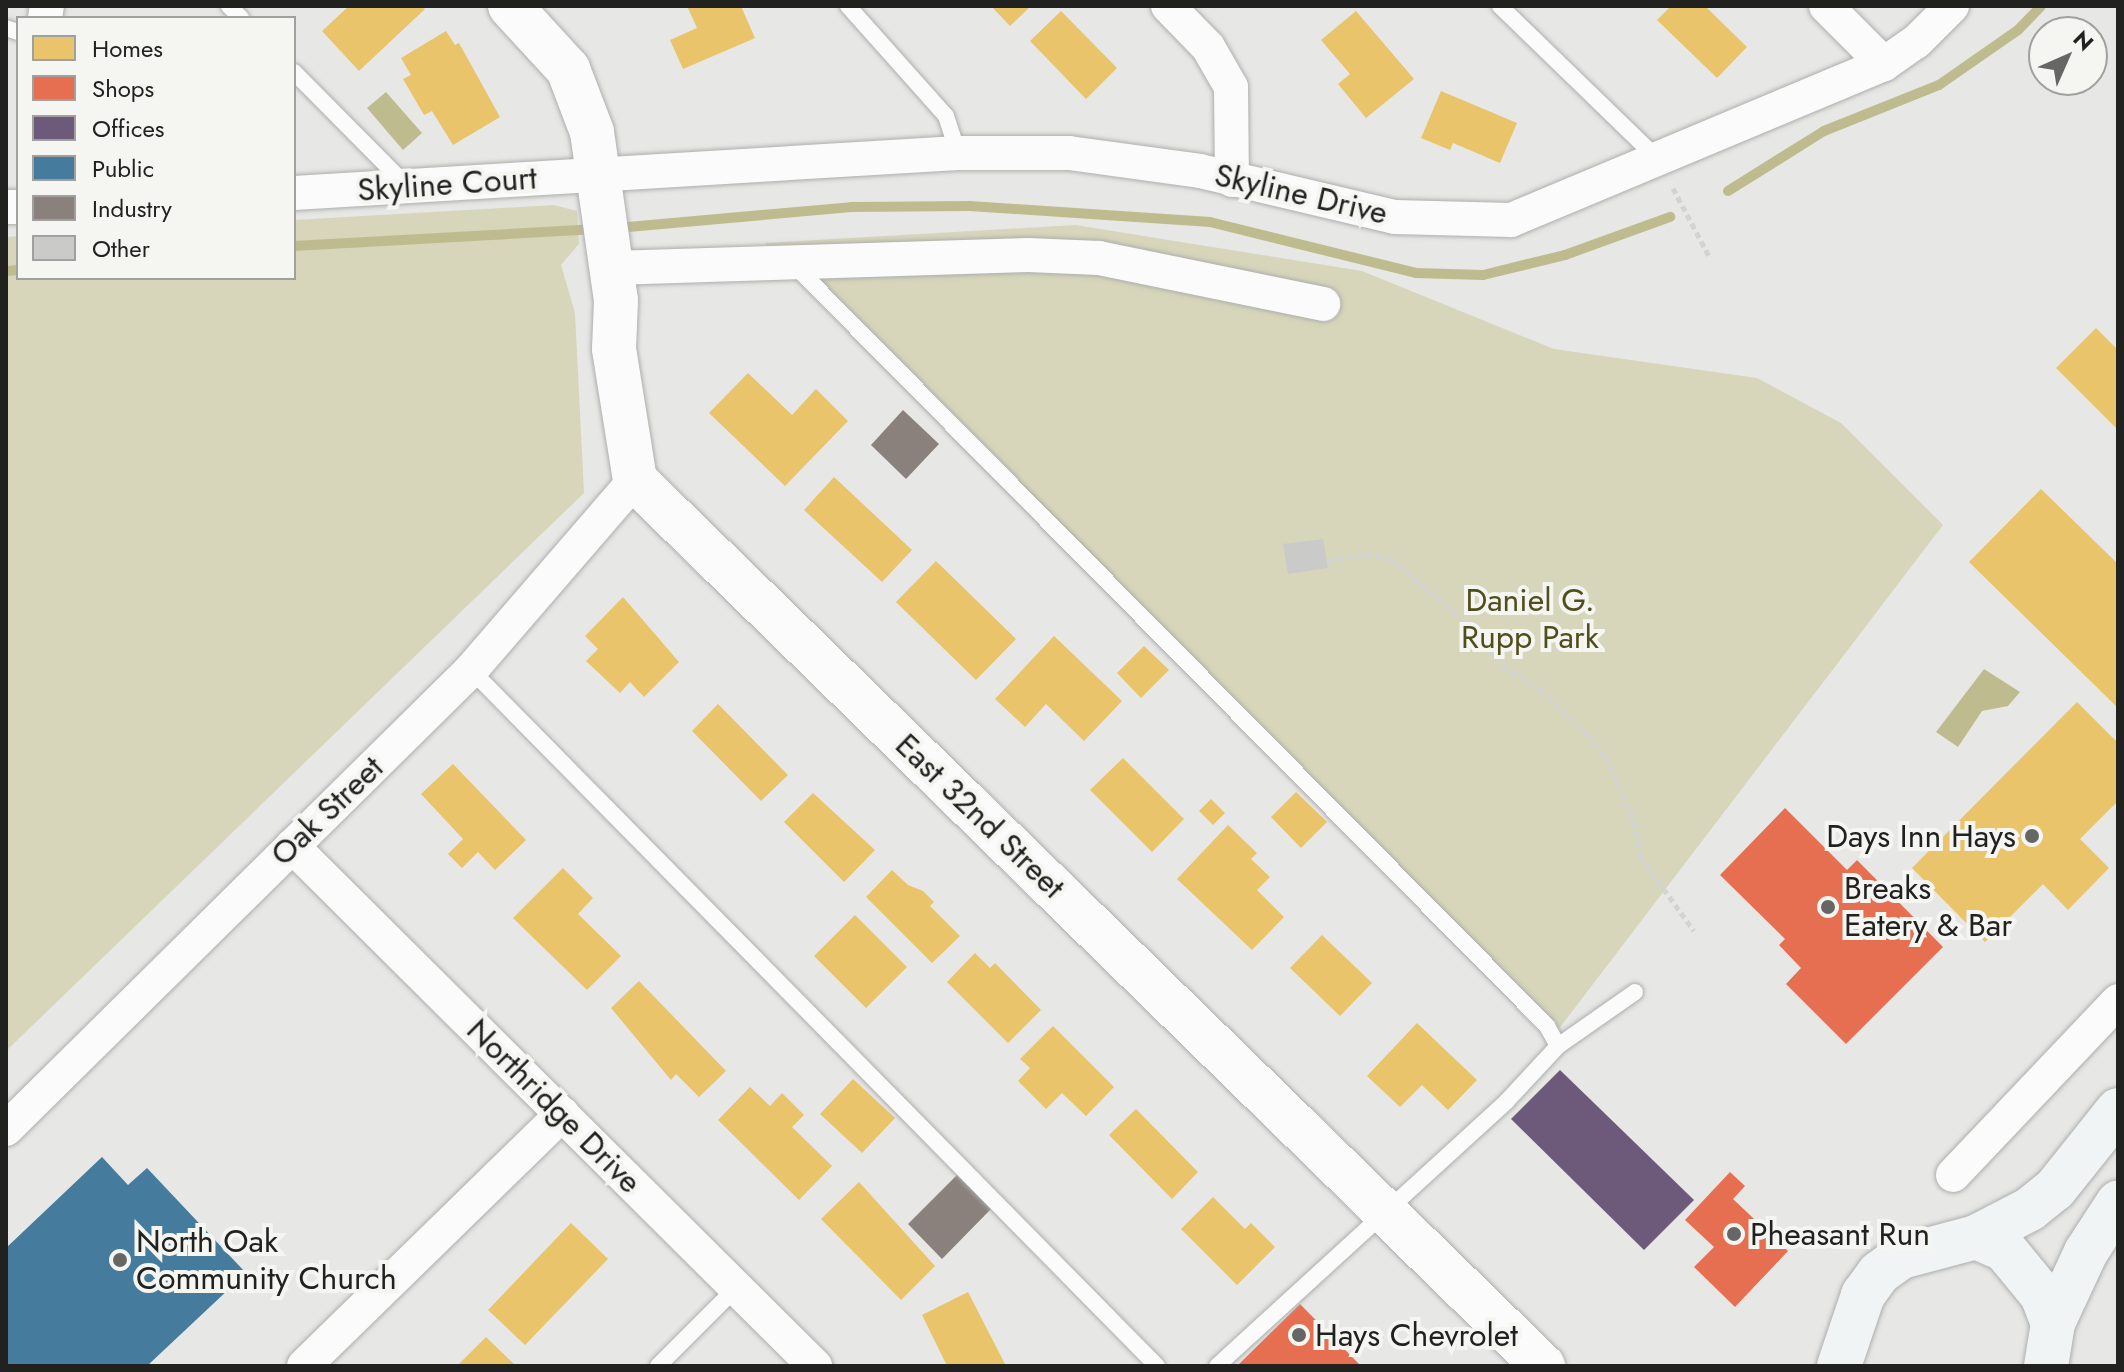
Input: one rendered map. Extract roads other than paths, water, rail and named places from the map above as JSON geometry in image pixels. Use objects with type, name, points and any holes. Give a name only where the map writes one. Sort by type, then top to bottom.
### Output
[{"type":"main road","points":[[1839,1366],[1863,1295],[1879,1273],[1901,1257],[1976,1237],[2030,1209],[2055,1189],[2118,1110]]},
{"type":"main road","points":[[2046,1366],[2053,1323],[2086,1252],[2118,1203]]},
{"type":"main road","points":[[1976,1237],[2005,1250],[2025,1270],[2053,1323]]},
{"type":"street","points":[[510,6],[568,69],[592,132],[612,268],[614,349],[635,480]]},
{"type":"street","points":[[1168,6],[1208,47],[1231,87],[1232,180]]},
{"type":"street","points":[[1826,6],[1884,64]]},
{"type":"street","name":"Skyline Drive","points":[[600,177],[958,153],[1069,153],[1232,180],[1395,217],[1511,220],[1884,64],[1916,42],[1952,6]]},
{"type":"street","name":"Skyline Court","points":[[296,193],[600,177]]},
{"type":"street","points":[[612,268],[1099,258],[1323,304]]},
{"type":"street","name":"Oak Street","points":[[6,1129],[471,670],[635,480]]},
{"type":"street","name":"East 32nd Street","points":[[635,480],[1543,1366]]},
{"type":"street","name":"Northridge Drive","points":[[292,846],[815,1366]]},
{"type":"street","points":[[1953,1175],[2118,1001]]},
{"type":"street","points":[[304,1366],[562,1114]]},
{"type":"lane","points":[[848,6],[946,116],[958,153]]},
{"type":"lane","points":[[1500,6],[1658,159]]},
{"type":"lane","points":[[296,74],[410,189]]},
{"type":"lane","points":[[791,263],[1547,1026],[1558,1046]]},
{"type":"lane","points":[[471,670],[1157,1366]]},
{"type":"lane","points":[[1217,1366],[1506,1102],[1558,1046],[1635,992]]},
{"type":"lane","points":[[658,1366],[736,1288]]},
{"type":"waterway","points":[[1728,191],[1824,131],[1939,85],[2018,30],[2041,6]]},
{"type":"waterway","points":[[617,228],[851,207],[970,206],[1210,222],[1416,273],[1483,275],[1565,255],[1670,217]]},
{"type":"waterway","points":[[296,246],[597,229]]},
{"type":"waterway","points":[[6,271],[16,270]]},
{"type":"place","name":"Days Inn Hays","points":[[2032,836]]},
{"type":"place","name":"Breaks Eatery & Bar","points":[[1828,907]]},
{"type":"place","name":"Pheasant Run","points":[[1734,1234]]},
{"type":"place","name":"North Oak Community Church","points":[[120,1260]]},
{"type":"place","name":"Hays Chevrolet","points":[[1299,1335]]},
{"type":"park label","name":"Daniel G. Rupp Park","points":[[1530,620]]}]
